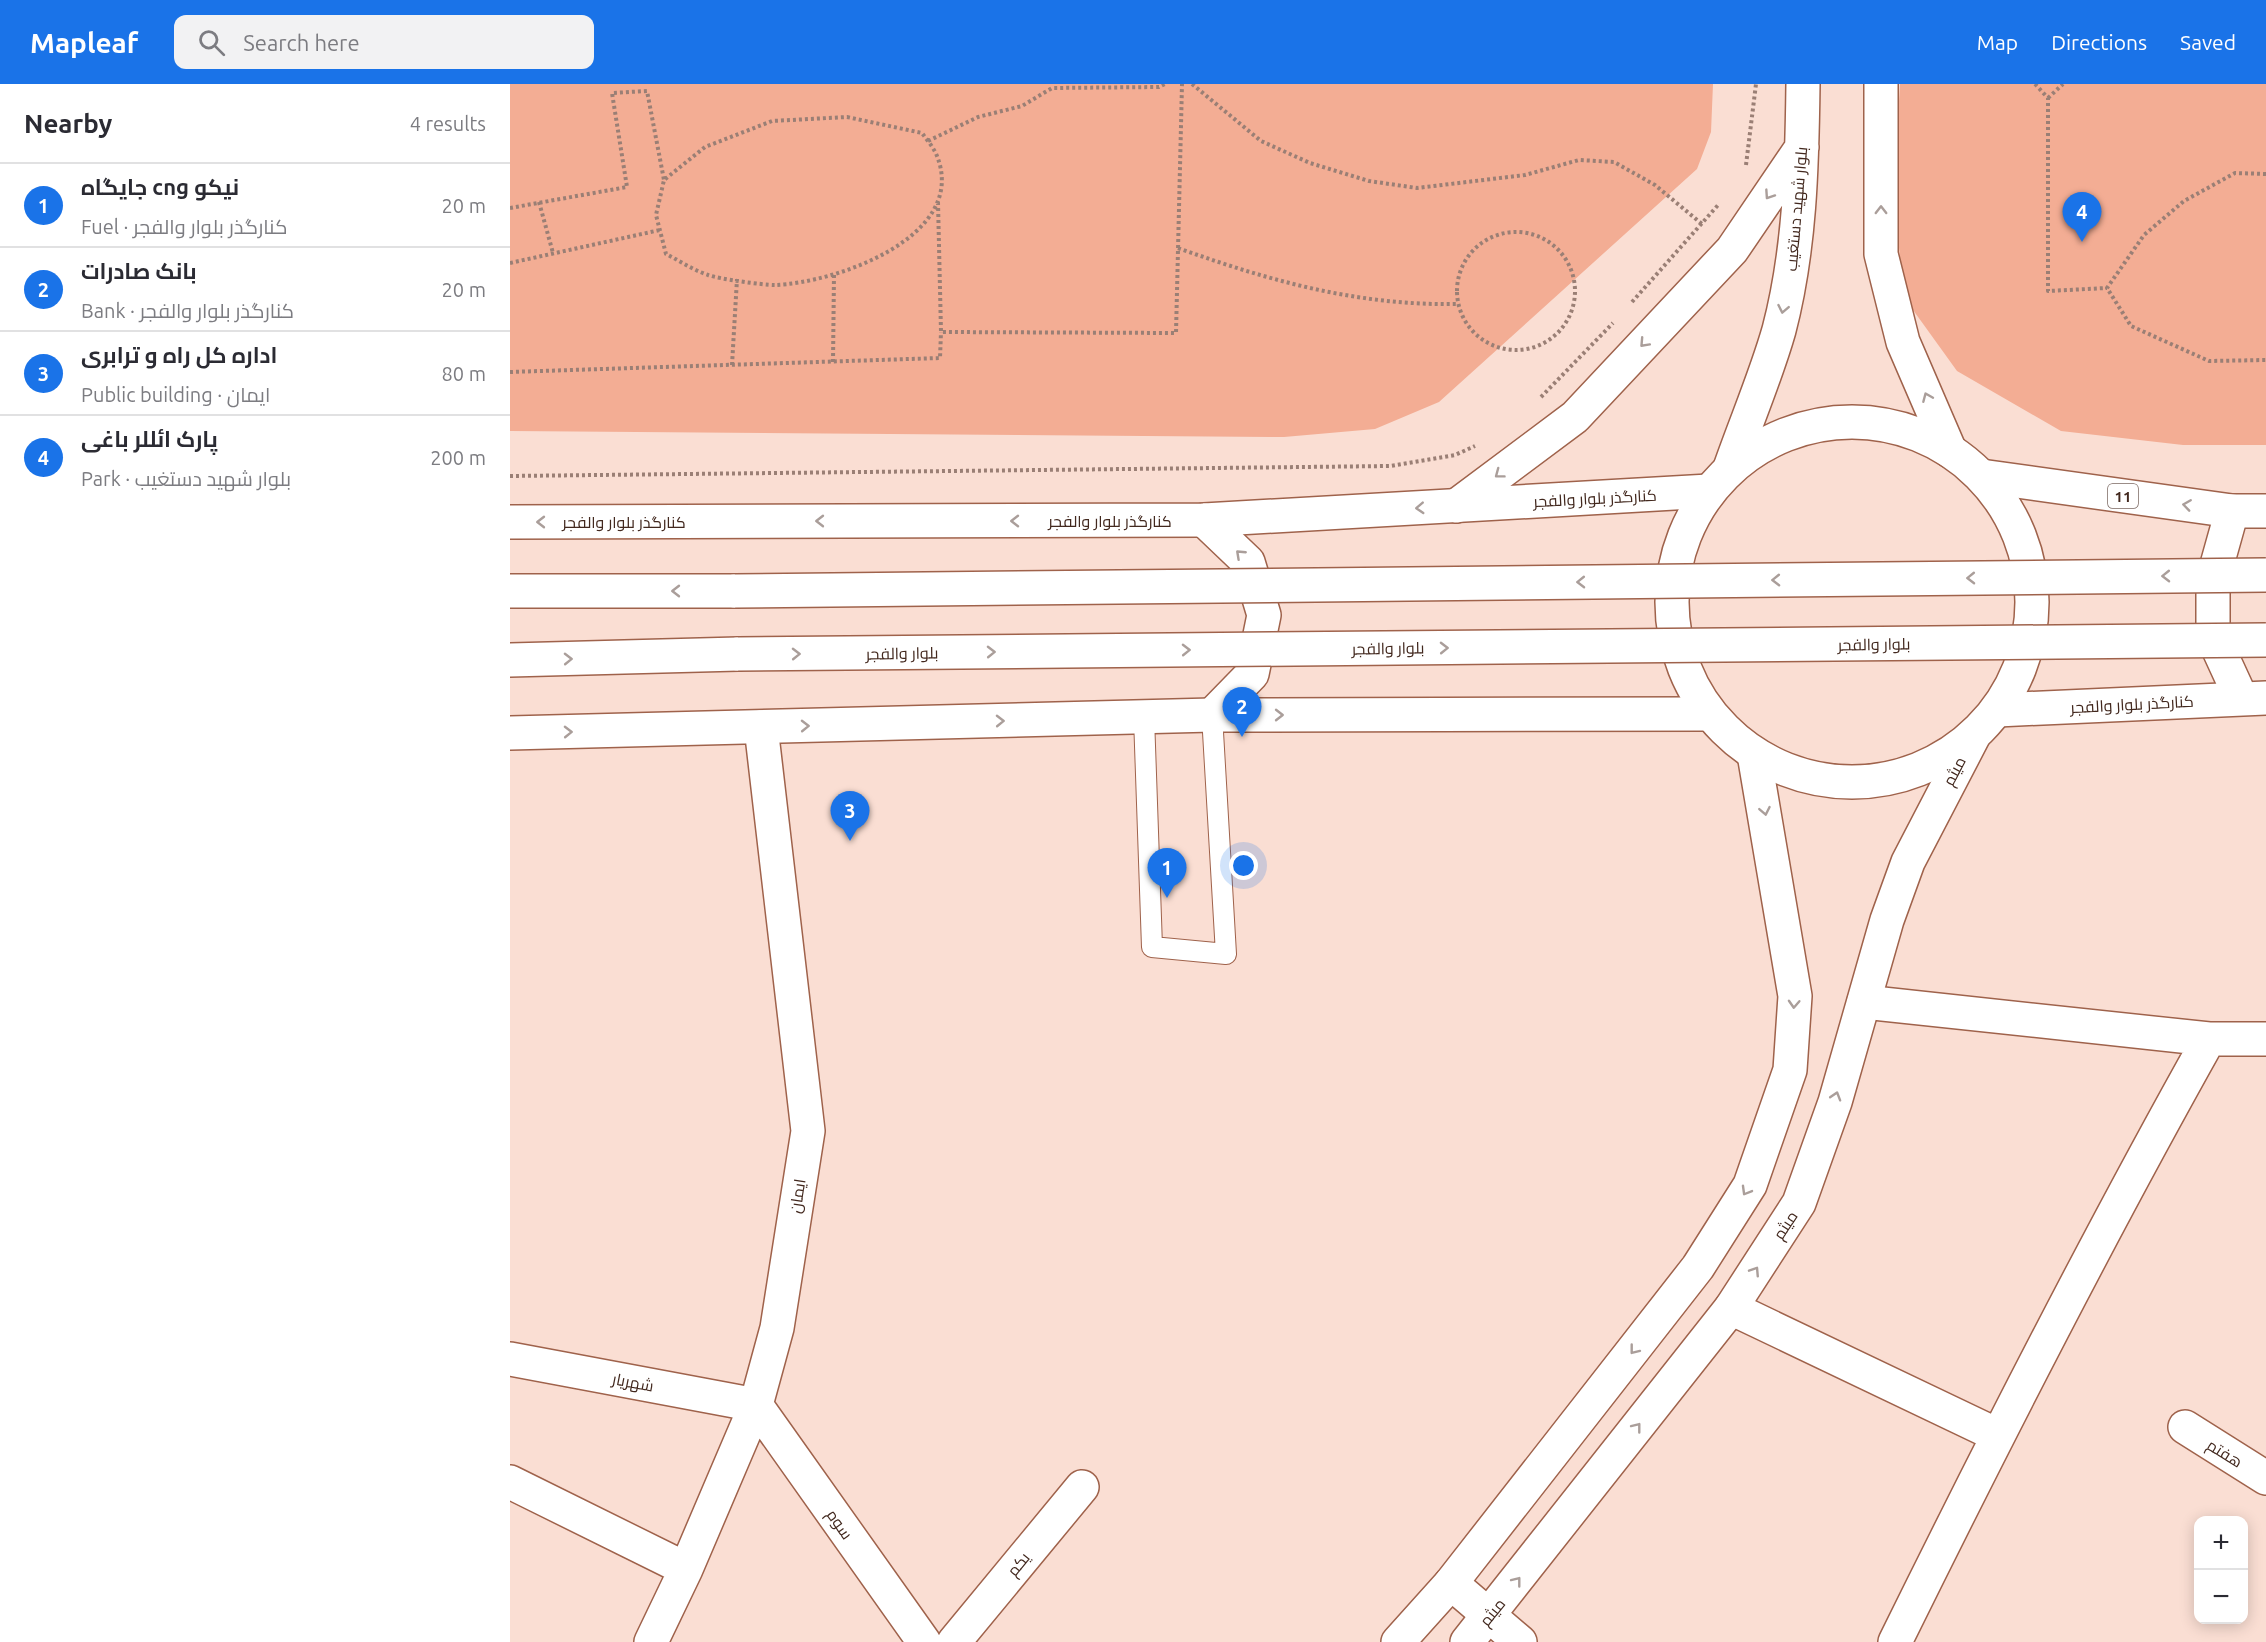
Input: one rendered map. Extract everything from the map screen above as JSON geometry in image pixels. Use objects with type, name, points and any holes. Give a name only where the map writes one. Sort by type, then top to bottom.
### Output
[{"type":"main road","name":"بلوار شهید دستغیب","points":[[1720,479],[1779,330],[1795,248],[1802,147],[1803,84]]},
{"type":"main road","points":[[1881,84],[1881,254],[1903,342],[1950,451]]},
{"type":"main road","points":[[1456,506],[1575,417],[1732,250],[1802,147]]},
{"type":"main road","points":[[1861,422],[1907,431],[1950,451],[1981,476],[2006,508],[2021,540],[2031,575],[2033,611],[2028,646],[2016,679],[1997,710],[1973,737],[1934,763],[1890,779],[1843,783],[1796,774],[1754,754],[1710,714],[1683,669],[1671,618],[1674,567],[1691,517],[1720,479],[1769,441],[1814,425],[1861,422]]},
{"type":"main road","name":"11","points":[[1981,476],[2232,512],[2266,511]]},
{"type":"main road","name":"کنارگذر بلوار والفجر","points":[[510,522],[1204,520],[1456,506],[1720,479]]},
{"type":"main road","points":[[2232,512],[2213,579],[2212,637],[2253,698]]},
{"type":"main road","points":[[1204,520],[1248,562],[1264,615],[1252,674],[1212,715]]},
{"type":"main road","points":[[510,591],[735,591],[2266,576]]},
{"type":"main road","name":"بلوار والفجر","points":[[510,660],[738,654],[2266,640]]},
{"type":"main road","name":"کنارگذر بلوار والفجر","points":[[1997,710],[2253,698]]},
{"type":"main road","points":[[510,733],[1212,715],[1710,714]]},
{"type":"main road","name":"ایمان","points":[[651,1642],[686,1569],[756,1405],[777,1328],[808,1131],[761,727]]},
{"type":"main road","name":"میثم","points":[[1467,1642],[1731,1308],[1799,1203],[1834,1102],[1887,920],[1908,862],[1973,737]]},
{"type":"main road","points":[[1398,1642],[1451,1583],[1698,1267],[1750,1185],[1790,1070],[1795,996],[1754,754]]},
{"type":"main road","points":[[1864,1002],[2209,1039],[2266,1039]]},
{"type":"main road","points":[[1894,1642],[1997,1435],[2143,1156],[2209,1039]]},
{"type":"main road","points":[[1731,1308],[1997,1435]]},
{"type":"main road","name":"شهریار","points":[[510,1359],[756,1405]]},
{"type":"main road","name":"سوم","points":[[756,1405],[924,1642]]},
{"type":"main road","name":"هفتم","points":[[2185,1427],[2266,1479]]},
{"type":"main road","points":[[510,1482],[686,1569]]},
{"type":"main road","name":"یکم","points":[[954,1642],[1082,1487]]},
{"type":"main road","points":[[1451,1583],[1488,1618],[1520,1642]]},
{"type":"lane","points":[[1144,717],[1152,947],[1226,954],[1212,715]]},
{"type":"path","points":[[928,141],[978,117],[1022,106],[1052,88],[1160,87],[1166,84]]},
{"type":"path","points":[[941,332],[1176,333],[1182,84]]},
{"type":"path","points":[[1192,84],[1261,141],[1310,163],[1370,181],[1417,188],[1525,175],[1579,160],[1614,162],[1655,185],[1732,250]]},
{"type":"path","points":[[1745,175],[1756,84]]},
{"type":"path","points":[[2035,84],[2048,98],[2048,291],[2107,288]]},
{"type":"path","points":[[2048,98],[2062,84]]},
{"type":"path","points":[[510,208],[627,187],[612,93],[647,91],[664,180],[656,215],[666,254],[709,275],[775,285],[834,274],[894,250],[926,222],[938,200]]},
{"type":"path","points":[[510,372],[940,358],[938,200],[942,173],[937,154],[922,133],[847,117],[772,121],[705,147],[664,180]]},
{"type":"path","points":[[2107,288],[2144,234],[2184,201],[2235,173],[2266,174]]},
{"type":"path","points":[[1628,308],[1723,200]]},
{"type":"path","points":[[539,202],[553,253]]},
{"type":"path","points":[[510,262],[660,230]]},
{"type":"path","points":[[1510,232],[1530,234],[1548,242],[1563,255],[1572,273],[1575,292],[1572,310],[1563,327],[1549,340],[1532,348],[1513,350],[1494,346],[1478,336],[1465,321],[1458,303],[1457,285],[1462,266],[1474,249],[1490,237],[1510,232]]},
{"type":"path","points":[[1178,248],[1292,285],[1410,305],[1458,303]]},
{"type":"path","points":[[833,362],[834,274]]},
{"type":"path","points":[[732,365],[737,279]]},
{"type":"path","points":[[2107,288],[2131,326],[2210,361],[2266,360]]},
{"type":"path","points":[[1536,402],[1619,316]]},
{"type":"path","points":[[510,476],[1390,466],[1455,455],[1486,441]]},
{"type":"shaded area","points":[[510,84],[1713,84],[1711,132],[1697,169],[1439,402],[1375,429],[1284,437],[510,431]]},
{"type":"shaded area","points":[[1900,84],[2266,84],[2266,445],[2183,445],[2061,431],[1957,371],[1903,296],[1894,187]]},
{"type":"place","name":"پارک ائللر باغی","points":[[2082,242]]},
{"type":"place","name":"بانک صادرات","points":[[1242,737]]},
{"type":"place","name":"اداره کل راه و ترابری","points":[[850,841]]},
{"type":"place","name":"جایگاه cng نیکو","points":[[1167,898]]}]
